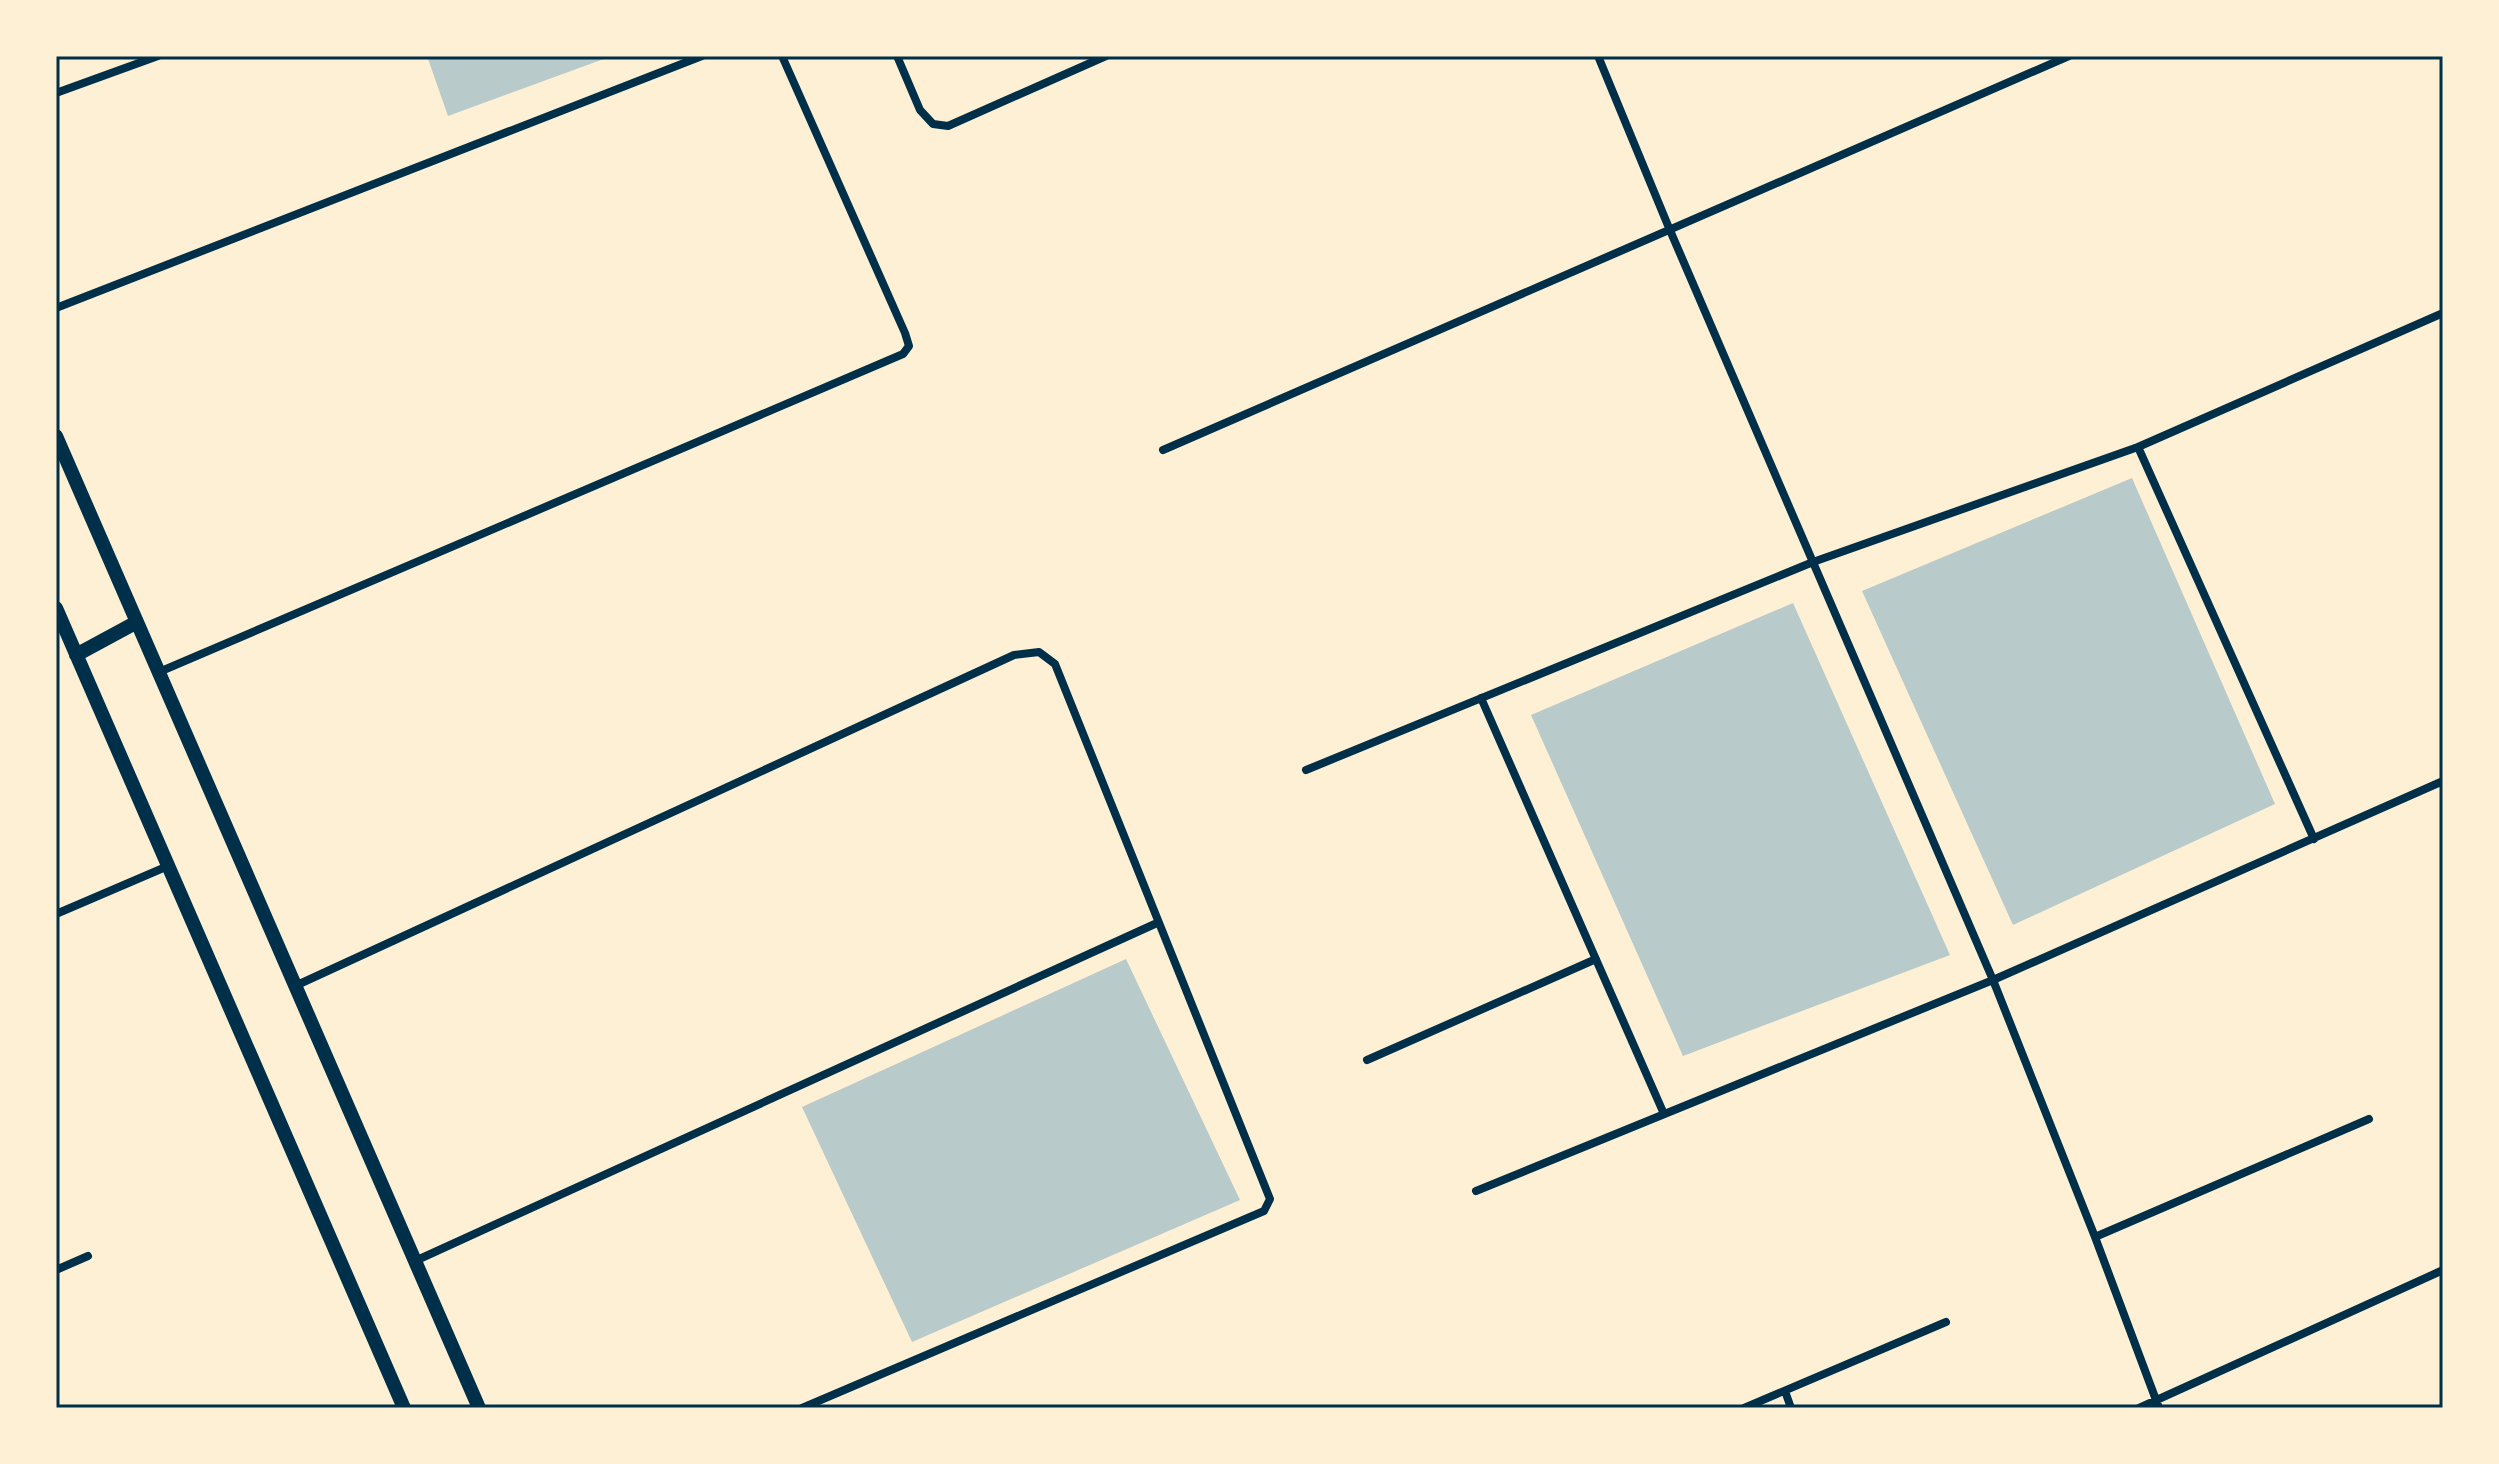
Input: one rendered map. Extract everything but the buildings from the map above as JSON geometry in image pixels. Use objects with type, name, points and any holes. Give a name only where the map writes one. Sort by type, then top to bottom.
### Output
[{"type":"street","points":[[56,93],[158,56]]},
{"type":"street","points":[[56,308],[702,56]]},
{"type":"street","points":[[159,672],[903,354],[909,346],[905,333],[782,56]]},
{"type":"street","points":[[897,56],[920,110],[933,124],[948,126],[1106,56]]},
{"type":"street","points":[[1598,56],[1993,980],[2095,1237],[2157,1404]]},
{"type":"street","points":[[1163,450],[2069,56]]},
{"type":"street","points":[[1306,770],[1813,562],[2138,447],[2443,313]]},
{"type":"street","points":[[56,436],[479,1408]]},
{"type":"street","points":[[2138,447],[2314,839]]},
{"type":"street","points":[[56,608],[404,1408]]},
{"type":"street","points":[[76,655],[137,622]]},
{"type":"street","points":[[295,986],[1014,655],[1039,652],[1055,664],[1270,1199],[1264,1211],[802,1408]]},
{"type":"street","points":[[1481,698],[1664,1114]]},
{"type":"street","points":[[1476,1191],[1993,980],[2443,781]]},
{"type":"street","points":[[56,914],[168,866]]},
{"type":"street","points":[[415,1261],[1157,923]]},
{"type":"street","points":[[1367,1060],[1596,959]]},
{"type":"street","points":[[2095,1237],[2369,1119]]},
{"type":"street","points":[[56,1270],[88,1256]]},
{"type":"street","points":[[2139,1408],[2157,1404],[2443,1270]]},
{"type":"street","points":[[1744,1408],[1946,1322]]},
{"type":"street","points":[[1785,1391],[1791,1408]]},
{"type":"shaded area","points":[[427,56],[612,56],[448,116]]},
{"type":"shaded area","points":[[2132,478],[2275,804],[2013,925],[1862,591]]},
{"type":"shaded area","points":[[1793,603],[1950,955],[1683,1056],[1531,715]]},
{"type":"shaded area","points":[[1126,959],[1240,1200],[912,1342],[802,1107]]}]
